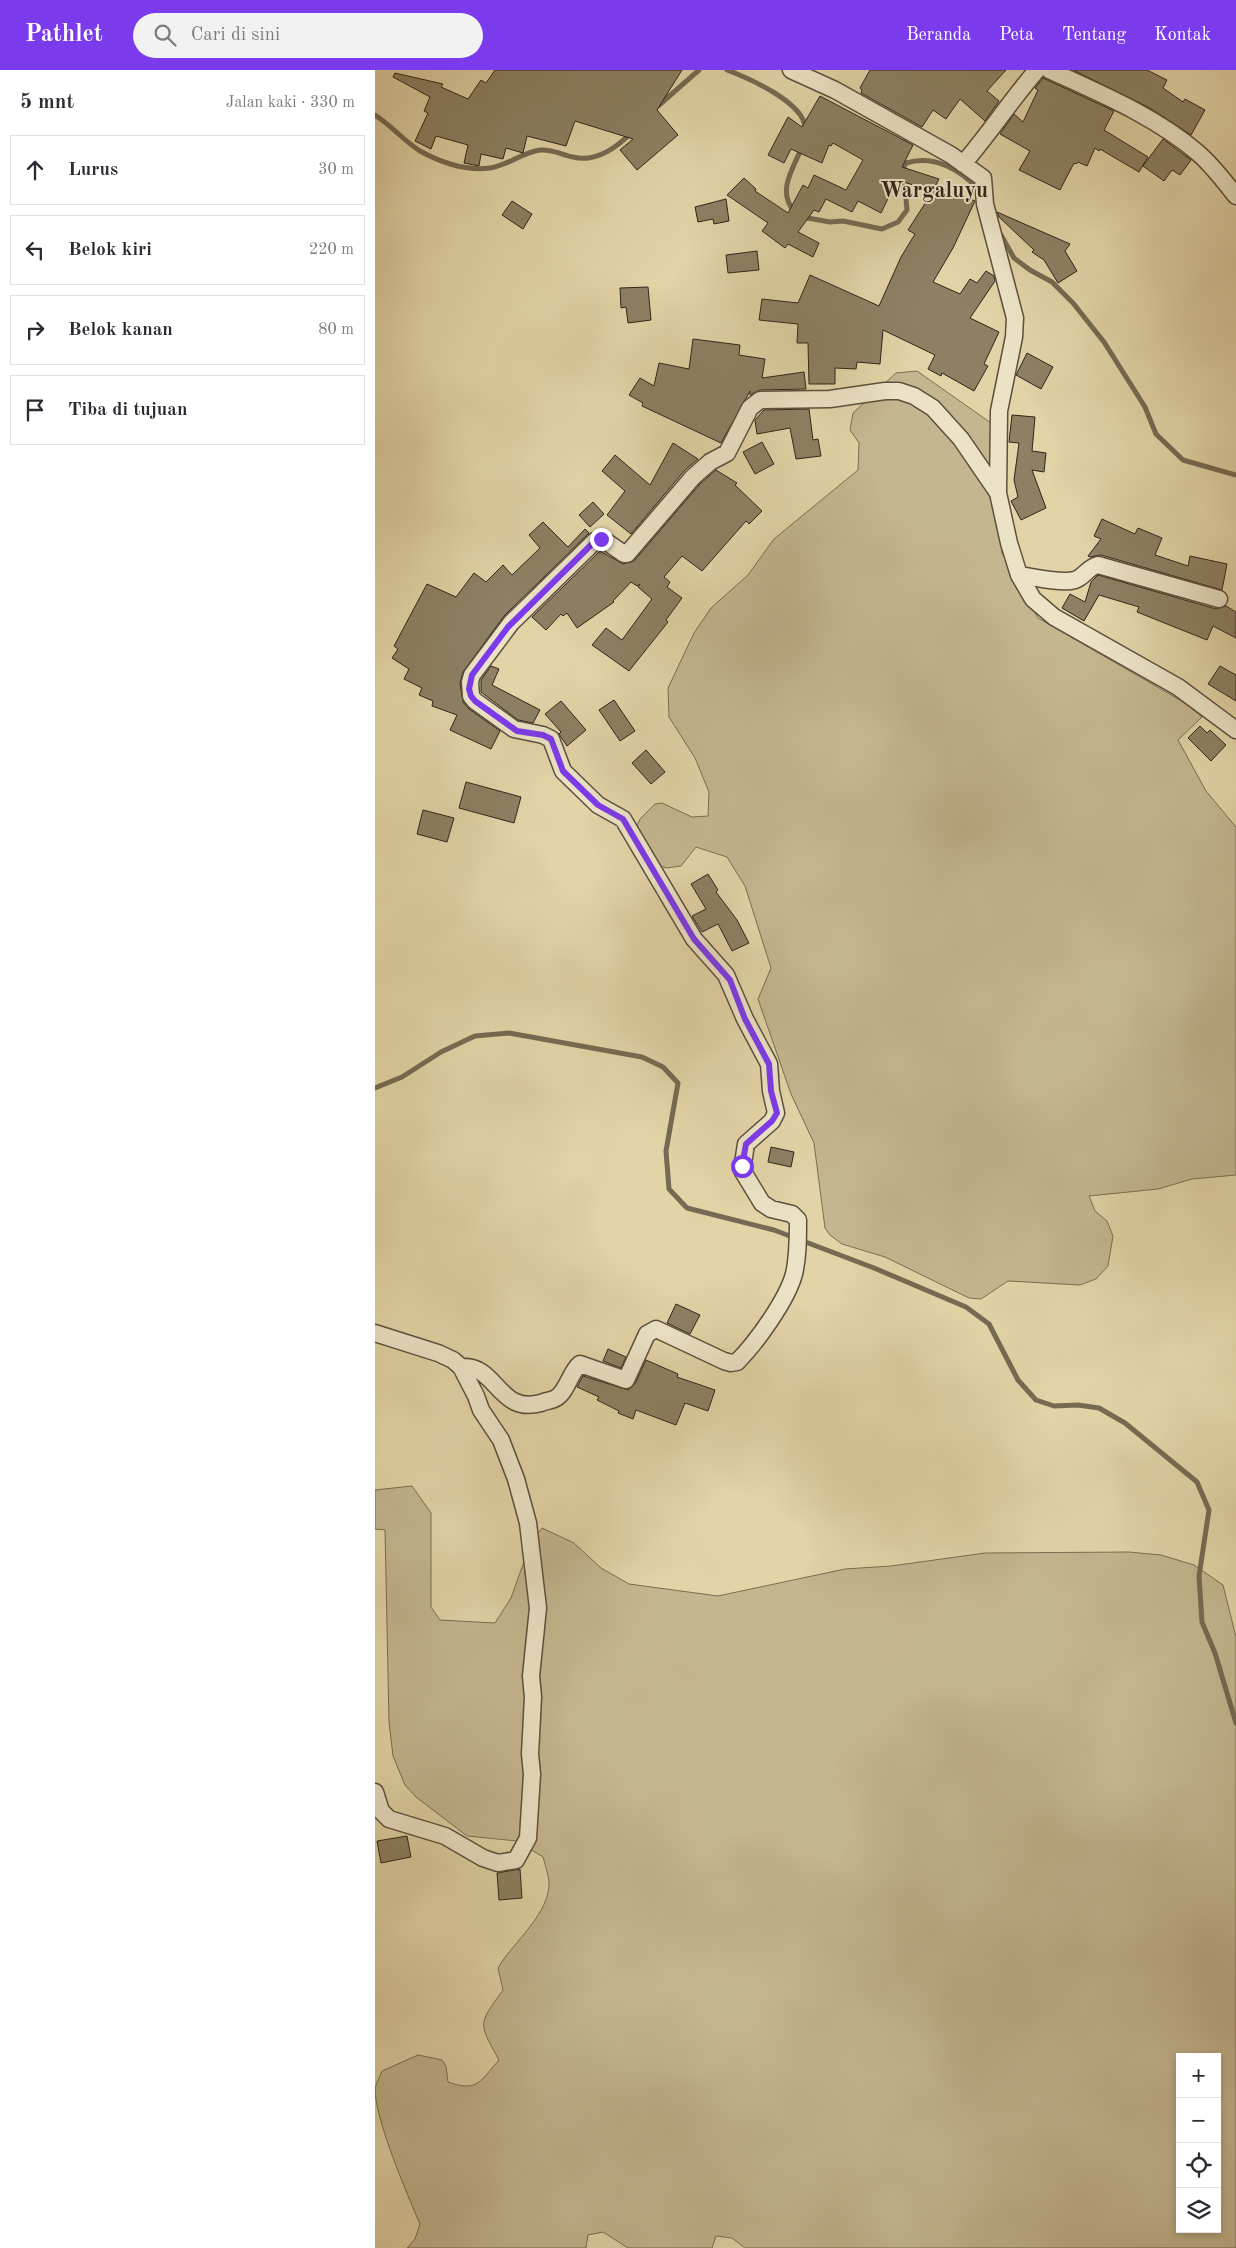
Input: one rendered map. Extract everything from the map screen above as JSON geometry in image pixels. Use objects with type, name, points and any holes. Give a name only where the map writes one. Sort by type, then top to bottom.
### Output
[{"type":"street","points":[[791,70],[835,90],[951,155],[981,175],[985,182],[985,196],[1015,318],[1014,337],[999,410],[998,493],[1009,543],[1019,576],[1033,599],[1053,617],[1178,687],[1236,730]]},
{"type":"street","points":[[963,164],[987,136],[1037,70]]},
{"type":"street","points":[[1049,70],[1131,108],[1190,147],[1219,175],[1236,196]]},
{"type":"street","points":[[461,1368],[471,1367],[480,1370],[503,1395],[523,1405],[534,1405],[557,1398],[580,1364],[625,1380],[647,1334],[656,1328],[724,1361],[737,1362],[782,1302],[794,1273],[798,1249],[798,1220],[792,1214],[767,1207],[742,1170],[746,1144],[772,1121],[777,1113],[771,1091],[769,1064],[745,1019],[730,980],[694,939],[623,819],[598,805],[563,771],[551,739],[543,735],[514,729],[475,701],[471,696],[470,682],[472,675],[511,623],[595,541],[604,540],[624,554],[627,554],[693,477],[711,462],[727,453],[751,408],[760,400],[830,399],[885,391],[899,391],[914,396],[933,408],[961,440],[998,493]]},
{"type":"street","points":[[1019,576],[1073,581],[1083,577],[1091,568],[1098,565],[1219,599]]},
{"type":"street","points":[[375,1332],[437,1353],[453,1360],[461,1368],[476,1396],[481,1410],[501,1440],[516,1479],[529,1523],[538,1608],[531,1676],[533,1697],[530,1754],[532,1774],[528,1838],[516,1860],[497,1863],[483,1858],[445,1836],[389,1819],[381,1812],[376,1801],[375,1792]]},
{"type":"shaded area","points":[[917,371],[991,423],[992,469],[1002,553],[1038,618],[1185,703],[1202,717],[1178,740],[1206,791],[1236,827],[1236,1175],[1192,1179],[1158,1189],[1089,1196],[1095,1211],[1107,1221],[1113,1236],[1108,1266],[1096,1279],[1080,1285],[1008,1281],[981,1299],[969,1298],[885,1257],[842,1244],[830,1235],[825,1228],[814,1143],[791,1094],[758,999],[771,968],[745,886],[727,857],[696,847],[681,866],[666,868],[642,859],[632,837],[640,819],[655,804],[662,803],[692,817],[708,816],[709,792],[695,758],[669,717],[668,688],[694,633],[711,608],[748,575],[774,539],[858,470],[859,443],[850,430],[853,413],[896,373]]},
{"type":"shaded area","points":[[412,1486],[431,1513],[431,1607],[440,1620],[495,1623],[511,1598],[531,1542],[542,1528],[574,1543],[601,1568],[629,1584],[718,1596],[845,1569],[891,1566],[985,1553],[1129,1552],[1161,1555],[1194,1565],[1223,1585],[1236,1637],[1236,2248],[745,2248],[732,2238],[716,2236],[712,2248],[628,2248],[603,2232],[588,2235],[586,2248],[407,2248],[415,2239],[420,2224],[400,2176],[380,2119],[376,2102],[376,2085],[382,2071],[418,2055],[442,2060],[446,2066],[448,2082],[466,2086],[478,2083],[483,2079],[499,2060],[484,2030],[485,2018],[503,1990],[498,1968],[538,1916],[548,1893],[549,1881],[543,1857],[517,1841],[467,1836],[416,1797],[405,1785],[393,1756],[389,1722],[385,1530],[375,1529],[375,1490]]},
{"type":"building","points":[[495,70],[682,70],[657,110],[678,135],[637,170],[620,150],[633,139],[575,121],[566,146],[527,136],[523,153],[506,148],[503,159],[481,154],[479,166],[464,163],[468,145],[436,136],[431,149],[415,141],[428,113],[424,111],[430,97],[393,77],[395,73],[443,84],[441,87],[468,99],[481,80],[486,83]]},
{"type":"building","points":[[870,70],[1006,70],[987,91],[999,101],[985,121],[960,99],[946,119],[933,110],[922,127],[861,93],[862,90],[860,88]]},
{"type":"building","points":[[1073,70],[1147,70],[1167,80],[1163,88],[1183,102],[1185,99],[1205,110],[1191,135],[1150,108]]},
{"type":"building","points":[[1043,78],[1114,111],[1104,130],[1148,157],[1139,172],[1100,149],[1099,151],[1095,148],[1087,166],[1078,162],[1074,163],[1060,190],[1019,170],[1030,151],[1000,134],[1014,114],[1023,122],[1038,90],[1035,88]]},
{"type":"building","points":[[820,96],[913,145],[902,167],[939,179],[936,185],[975,201],[953,248],[933,282],[960,294],[970,279],[977,283],[986,271],[994,276],[995,281],[970,318],[999,332],[984,364],[988,366],[974,391],[942,373],[941,376],[928,369],[935,355],[883,330],[880,364],[857,362],[856,369],[835,368],[835,384],[809,384],[808,343],[797,343],[798,324],[759,320],[762,299],[798,303],[810,275],[879,306],[901,257],[915,234],[908,230],[933,191],[897,180],[881,213],[858,201],[852,212],[826,199],[819,212],[814,210],[798,232],[819,243],[813,257],[788,244],[785,248],[762,231],[768,223],[727,195],[744,178],[756,189],[755,191],[788,213],[803,185],[808,188],[814,175],[846,190],[863,160],[833,143],[831,146],[829,145],[822,163],[791,149],[784,163],[768,155],[788,117],[802,127]]},
{"type":"building","points":[[1163,139],[1191,160],[1180,175],[1172,170],[1164,181],[1143,166]]},
{"type":"building","points":[[726,199],[729,221],[714,224],[713,219],[698,222],[695,207]]},
{"type":"building","points":[[512,201],[532,214],[523,229],[502,215]]},
{"type":"building","points":[[997,212],[1070,244],[1065,251],[1077,271],[1058,283],[1044,260],[1032,252],[1034,250],[999,217]]},
{"type":"building","points":[[757,251],[759,270],[728,273],[726,255]]},
{"type":"building","points":[[648,287],[651,320],[628,323],[626,307],[621,308],[620,288]]},
{"type":"building","points":[[693,339],[740,345],[739,355],[765,359],[762,378],[804,372],[806,389],[760,390],[750,395],[750,391],[721,443],[642,406],[643,403],[629,395],[640,378],[654,386],[659,363],[689,369]]},
{"type":"building","points":[[1027,353],[1053,367],[1041,389],[1016,375]]},
{"type":"building","points":[[809,409],[813,440],[818,439],[821,456],[796,459],[790,428],[757,434],[755,420],[764,410]]},
{"type":"building","points":[[1012,415],[1035,417],[1032,451],[1046,453],[1044,472],[1032,470],[1046,508],[1021,520],[1011,501],[1018,497],[1014,480],[1019,443],[1009,442]]},
{"type":"building","points":[[762,442],[774,464],[755,474],[743,452]]},
{"type":"building","points":[[673,443],[698,459],[685,470],[631,534],[607,515],[625,491],[602,471],[615,455],[650,485]]},
{"type":"building","points":[[716,470],[737,483],[735,485],[762,511],[749,524],[746,521],[702,571],[682,556],[664,577],[670,582],[667,587],[682,598],[666,620],[668,622],[629,671],[592,645],[606,628],[622,640],[652,599],[638,587],[640,584],[637,586],[631,582],[614,602],[577,628],[567,613],[563,616],[561,614],[546,630],[532,617],[600,551],[623,564],[634,561],[700,484]]},
{"type":"building","points":[[593,502],[604,514],[590,527],[579,515]]},
{"type":"building","points":[[1102,519],[1135,534],[1138,528],[1162,538],[1155,555],[1188,566],[1190,556],[1227,564],[1222,590],[1101,555],[1088,556],[1101,539],[1094,536]]},
{"type":"building","points":[[543,522],[568,547],[585,529],[589,533],[504,616],[463,672],[460,683],[463,702],[469,709],[500,731],[491,749],[450,730],[457,715],[432,706],[433,701],[419,695],[422,688],[404,679],[409,669],[392,658],[398,649],[394,646],[427,584],[456,597],[474,573],[486,582],[503,565],[512,575],[540,548],[529,535]]},
{"type":"building","points":[[1098,575],[1216,609],[1226,606],[1236,612],[1236,638],[1213,626],[1207,640],[1137,612],[1139,607],[1099,595],[1084,621],[1062,608],[1070,594],[1085,602],[1091,582]]},
{"type":"building","points":[[491,666],[499,669],[492,685],[540,710],[533,723],[518,720],[481,692],[481,680]]},
{"type":"building","points":[[1220,666],[1236,675],[1236,701],[1208,684]]},
{"type":"building","points":[[614,700],[635,731],[620,741],[599,710]]},
{"type":"building","points":[[561,701],[586,730],[567,746],[559,734],[561,732],[545,714]]},
{"type":"building","points":[[1200,726],[1207,733],[1210,730],[1226,745],[1211,761],[1188,738]]},
{"type":"building","points":[[646,750],[665,772],[651,784],[632,763]]},
{"type":"building","points":[[466,782],[521,797],[514,823],[459,808]]},
{"type":"building","points":[[423,810],[454,818],[447,842],[417,834]]},
{"type":"building","points":[[708,874],[718,890],[716,892],[737,920],[749,943],[732,951],[718,924],[702,932],[692,916],[706,909],[691,884]]},
{"type":"building","points":[[771,1147],[794,1152],[791,1167],[768,1162]]},
{"type":"building","points":[[676,1304],[700,1315],[690,1334],[667,1323]]},
{"type":"building","points":[[608,1349],[626,1357],[621,1368],[603,1361]]},
{"type":"building","points":[[646,1360],[678,1374],[677,1377],[715,1390],[708,1411],[685,1403],[676,1425],[636,1410],[633,1419],[618,1413],[619,1411],[597,1400],[599,1397],[577,1387],[583,1376],[628,1390],[635,1384]]},
{"type":"building","points":[[407,1836],[411,1857],[381,1863],[377,1841]]},
{"type":"building","points":[[520,1869],[522,1898],[499,1900],[497,1873]]},
{"type":"waterway","points":[[658,106],[699,70]]},
{"type":"waterway","points":[[727,70],[761,85],[786,101],[803,119],[805,129]]},
{"type":"waterway","points":[[375,115],[420,151],[445,162],[481,169],[496,167],[527,153],[540,150],[553,151],[573,157],[590,158],[612,149],[631,133]]},
{"type":"waterway","points":[[795,212],[789,204],[786,188],[802,147]]},
{"type":"waterway","points":[[802,217],[830,222],[843,221],[882,229],[898,222],[907,210],[900,175],[906,163],[916,161],[937,162],[955,170],[979,190]]},
{"type":"waterway","points":[[1001,235],[1014,258],[1030,270],[1052,282],[1073,303],[1104,342],[1145,407],[1156,434],[1183,460],[1236,475]]},
{"type":"waterway","points":[[375,1088],[402,1077],[441,1052],[475,1036],[509,1033],[642,1057],[663,1067],[678,1083],[666,1151],[669,1189],[687,1208],[774,1230],[874,1268],[966,1307],[989,1324],[1018,1380],[1036,1400],[1054,1406],[1078,1405],[1099,1408],[1125,1423],[1197,1482],[1209,1510],[1199,1576],[1202,1622],[1215,1653],[1236,1723]]},
{"type":"district","name":"Wargaluyu","points":[[934,189]]},
{"type":"route","points":[[601,539],[595,541],[511,623],[472,675],[469,689],[475,701],[517,731],[548,736],[553,743],[559,765],[563,771],[598,805],[623,819],[694,939],[730,980],[745,1019],[769,1064],[771,1091],[777,1113],[772,1121],[746,1144],[742,1166]]}]
